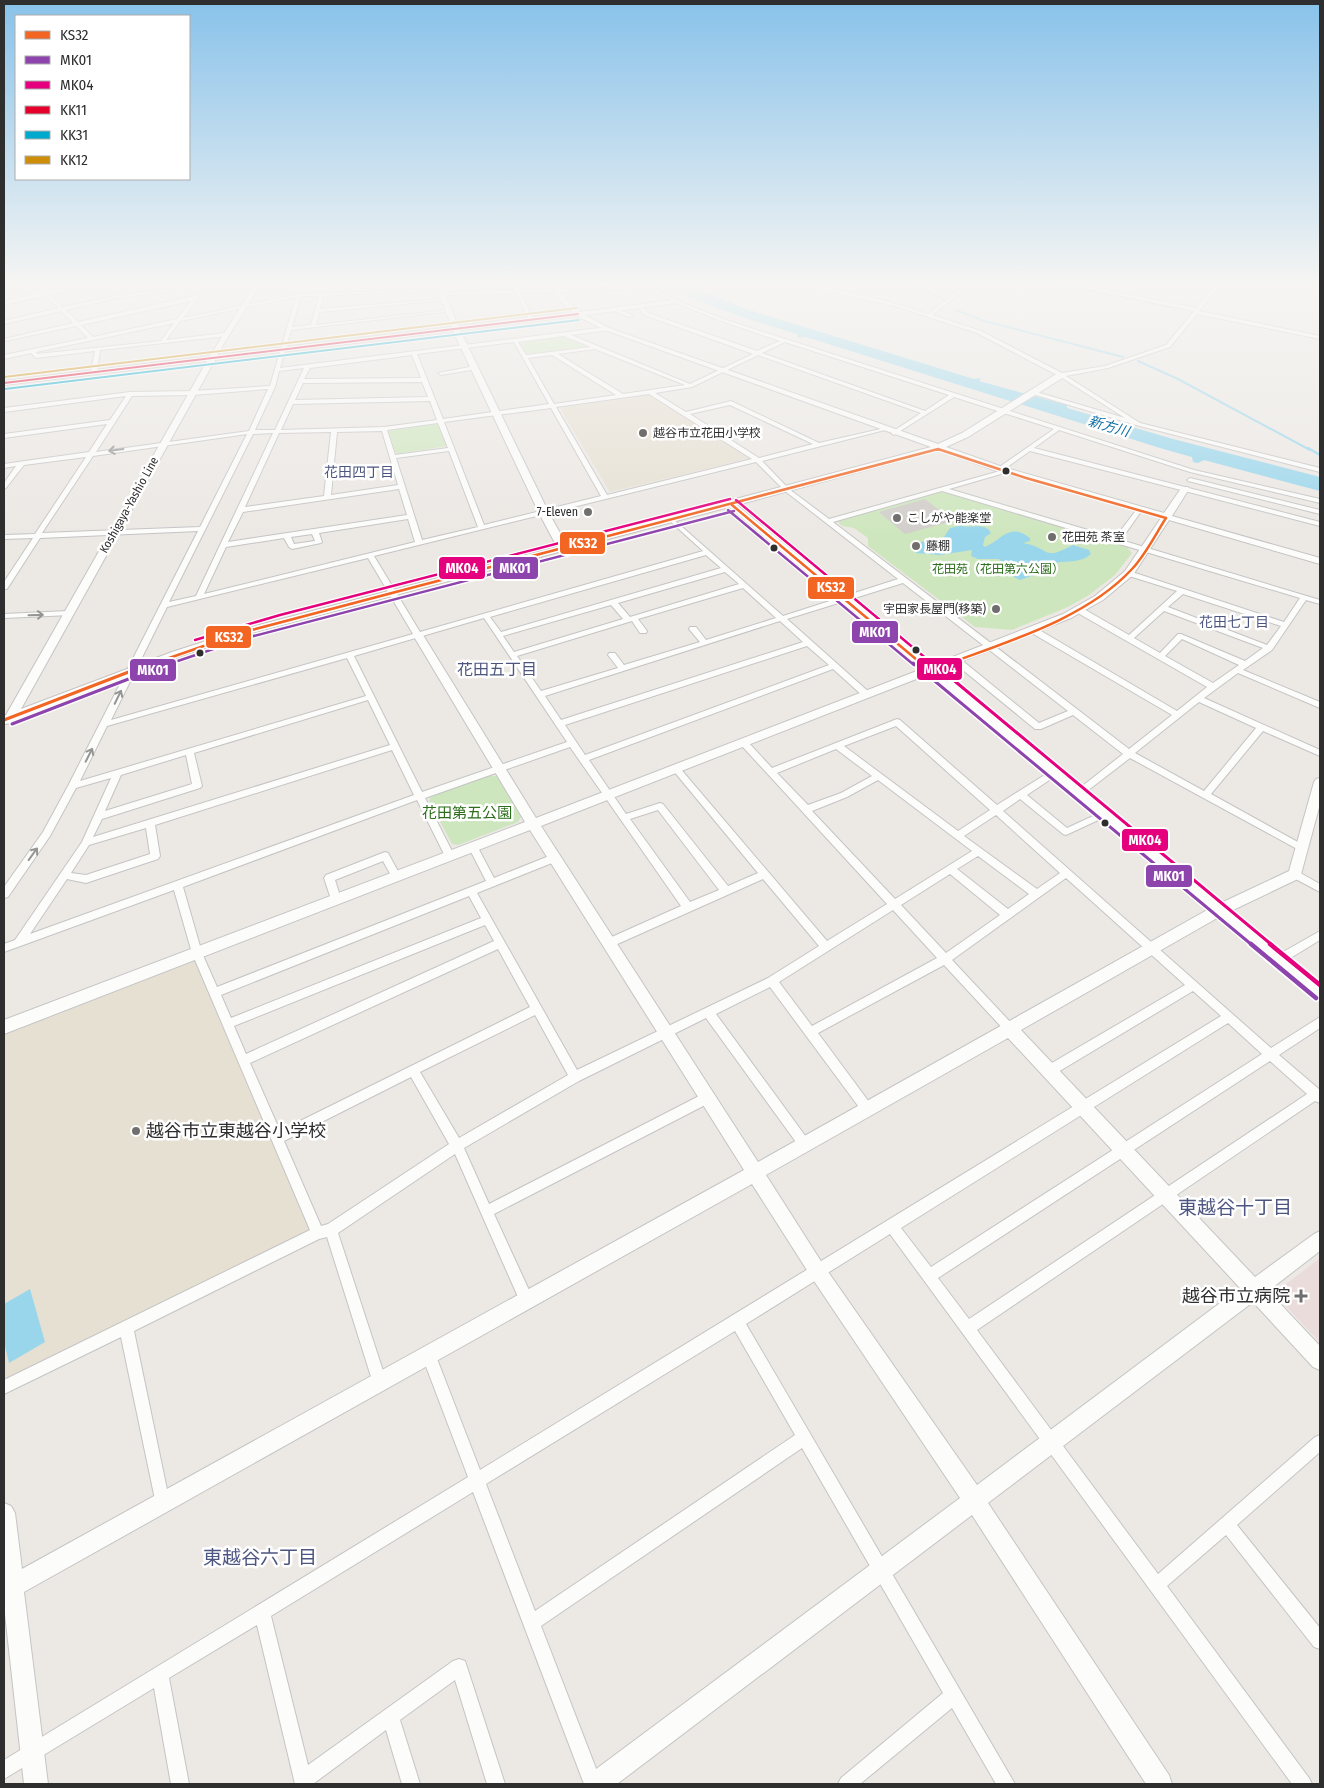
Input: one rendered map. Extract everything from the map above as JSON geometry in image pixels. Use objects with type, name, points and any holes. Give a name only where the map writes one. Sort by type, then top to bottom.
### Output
[{"type":"street","points":[[94,372],[95,367]]},
{"type":"street","points":[[4,383],[132,367]]},
{"type":"street","name":"Koshigaya-Yashio Line","points":[[4,729],[7,719],[207,367]]},
{"type":"street","points":[[4,894],[48,834],[74,786],[251,432],[278,370],[297,367]]},
{"type":"street","points":[[199,597],[307,367]]},
{"type":"street","points":[[419,367],[482,528]]},
{"type":"street","points":[[531,367],[605,498]]},
{"type":"street","points":[[576,367],[622,396]]},
{"type":"street","points":[[644,367],[690,386]]},
{"type":"street","points":[[715,367],[938,449],[1003,470],[1320,561]]},
{"type":"street","points":[[4,466],[251,432],[384,429],[690,386],[727,367]]},
{"type":"street","points":[[798,367],[926,413]]},
{"type":"street","points":[[871,367],[1196,472],[1320,501]]},
{"type":"street","points":[[1047,367],[1138,424]]},
{"type":"street","points":[[7,719],[131,670],[244,632],[910,458],[938,449],[964,435],[1061,375],[1104,367]]},
{"type":"street","points":[[441,373],[475,368],[544,513],[563,548]]},
{"type":"street","points":[[301,381],[424,380]]},
{"type":"street","points":[[4,410],[130,394],[193,393],[272,387]]},
{"type":"street","points":[[650,392],[758,460],[787,490],[1128,753],[1302,848]]},
{"type":"street","points":[[1031,392],[1138,424],[1320,470]]},
{"type":"street","points":[[4,588],[8,575],[38,535],[130,394]]},
{"type":"street","points":[[894,433],[954,394]]},
{"type":"street","points":[[291,402],[432,399]]},
{"type":"street","points":[[684,414],[732,403],[819,445]]},
{"type":"street","points":[[4,436],[111,422]]},
{"type":"street","points":[[828,521],[1003,470],[1059,428]]},
{"type":"street","points":[[384,429],[418,543]]},
{"type":"street","points":[[163,606],[883,429]]},
{"type":"street","points":[[327,498],[334,430]]},
{"type":"street","points":[[393,457],[451,449]]},
{"type":"street","points":[[1030,449],[1320,524]]},
{"type":"street","points":[[4,487],[22,463]]},
{"type":"street","points":[[4,1027],[744,743],[1033,630],[1079,610],[1115,586],[1129,573],[1196,472]]},
{"type":"street","points":[[1190,480],[1320,512]]},
{"type":"street","points":[[241,510],[401,487]]},
{"type":"street","points":[[943,489],[1320,602]]},
{"type":"street","points":[[732,505],[1320,993]]},
{"type":"street","points":[[1117,541],[1140,510]]},
{"type":"street","points":[[224,545],[410,517]]},
{"type":"street","points":[[672,520],[867,695]]},
{"type":"street","points":[[4,537],[202,529]]},
{"type":"street","points":[[287,536],[292,547],[318,542],[315,532]]},
{"type":"street","points":[[104,724],[708,552]]},
{"type":"street","points":[[370,555],[498,769],[818,1272],[975,1501],[1160,1784]]},
{"type":"street","points":[[498,635],[726,569]]},
{"type":"street","points":[[1129,573],[1285,625]]},
{"type":"street","points":[[539,695],[904,580]]},
{"type":"street","points":[[512,655],[744,585]]},
{"type":"street","points":[[1129,639],[1182,591]]},
{"type":"street","points":[[1079,793],[1213,687],[1270,648],[1305,597]]},
{"type":"street","points":[[613,602],[643,631]]},
{"type":"street","points":[[1163,608],[1270,648]]},
{"type":"street","points":[[1079,610],[1213,687]]},
{"type":"street","points":[[4,616],[68,613]]},
{"type":"street","points":[[485,616],[624,818],[688,906]]},
{"type":"street","points":[[692,630],[705,643]]},
{"type":"street","points":[[1033,630],[1178,715]]},
{"type":"street","points":[[1160,657],[1180,636],[1246,665]]},
{"type":"street","points":[[559,724],[808,643]]},
{"type":"street","points":[[349,654],[450,855]]},
{"type":"street","points":[[612,655],[623,668]]},
{"type":"street","points":[[956,660],[1038,726],[1074,712]]},
{"type":"street","points":[[583,759],[834,666]]},
{"type":"street","points":[[1239,671],[1320,705]]},
{"type":"street","points":[[74,786],[370,697]]},
{"type":"street","points":[[1198,699],[1320,753]]},
{"type":"street","points":[[770,772],[897,722],[1318,1096],[967,1328]]},
{"type":"street","points":[[1205,796],[1262,727]]},
{"type":"street","points":[[4,948],[420,796],[572,743]]},
{"type":"street","points":[[744,743],[1320,1360]]},
{"type":"street","points":[[86,844],[395,746]]},
{"type":"street","points":[[838,746],[1037,895]]},
{"type":"street","points":[[99,816],[197,786],[189,751]]},
{"type":"street","points":[[676,769],[826,947]]},
{"type":"street","points":[[19,942],[86,844],[118,772]]},
{"type":"street","points":[[958,836],[1054,773]]},
{"type":"street","points":[[805,810],[844,795],[878,776]]},
{"type":"street","points":[[8,1589],[429,1356],[1220,910],[1295,874],[1320,786]]},
{"type":"street","points":[[1021,795],[1066,832],[1104,814]]},
{"type":"street","points":[[624,818],[660,806],[726,891]]},
{"type":"street","points":[[64,875],[86,879],[155,856],[150,823]]},
{"type":"street","points":[[473,846],[492,883]]},
{"type":"street","points":[[4,1387],[325,1231],[457,1146],[575,1078],[772,981],[979,851]]},
{"type":"street","points":[[336,899],[329,878],[385,856],[396,876]]},
{"type":"street","points":[[216,993],[554,858]]},
{"type":"street","points":[[950,869],[1008,915]]},
{"type":"street","points":[[810,1032],[945,960],[1067,873]]},
{"type":"street","points":[[1295,874],[1320,888]]},
{"type":"street","points":[[609,943],[688,906],[764,875]]},
{"type":"street","points":[[178,884],[198,953],[277,1138],[325,1231],[380,1383]]},
{"type":"street","points":[[470,891],[575,1078]]},
{"type":"street","points":[[228,1024],[487,920]]},
{"type":"street","points":[[1280,960],[1320,935]]},
{"type":"street","points":[[243,1061],[500,943]]},
{"type":"street","points":[[772,981],[868,1110]]},
{"type":"street","points":[[1049,1071],[1194,985]]},
{"type":"street","points":[[277,1138],[536,1009]]},
{"type":"street","points":[[708,1012],[805,1145]]},
{"type":"street","points":[[4,1770],[737,1322],[1230,1017]]},
{"type":"street","points":[[929,1276],[1272,1055],[1320,1022]]},
{"type":"street","points":[[413,1070],[457,1146],[527,1301]]},
{"type":"street","points":[[486,1212],[707,1098]]},
{"type":"street","points":[[892,1226],[1303,1784]]},
{"type":"street","points":[[598,1784],[1320,1240]]},
{"type":"street","points":[[737,1322],[1006,1784]]},
{"type":"street","points":[[126,1327],[162,1504]]},
{"type":"street","points":[[429,1356],[593,1784]]},
{"type":"street","points":[[531,1623],[804,1438]]},
{"type":"street","points":[[1157,1585],[1320,1442]]},
{"type":"street","points":[[4,1513],[8,1589],[36,1784]]},
{"type":"street","points":[[1227,1524],[1320,1641]]},
{"type":"street","points":[[262,1612],[304,1782],[390,1716],[459,1667],[496,1784]]},
{"type":"street","points":[[160,1674],[180,1784]]},
{"type":"street","points":[[847,1784],[954,1695]]},
{"type":"street","points":[[390,1716],[411,1784]]},
{"type":"shaded area","name":"越谷市立花田小学校","points":[[650,395],[751,458],[610,492],[560,408]]},
{"type":"shaded area","name":"越谷市立東越谷小学校","points":[[195,956],[312,1232],[4,1379],[4,1030]]},
{"type":"shaded area","name":"越谷市立病院","points":[[1320,1258],[1320,1342],[1283,1303],[1280,1289]]},
{"type":"green space","points":[[439,424],[447,446],[396,453],[388,431]]},
{"type":"green space","name":"花田苑（花田第六公園）","points":[[943,491],[1127,547],[1132,553],[1115,575],[1089,595],[1068,607],[1012,630],[975,627],[868,546],[868,538],[854,528],[842,526],[837,521]]},
{"type":"green space","name":"花田第五公園","points":[[489,776],[497,776],[521,817],[518,822],[458,845],[452,844],[429,801],[431,796]]},
{"type":"water","name":"新方川","points":[[903,367],[936,367],[974,379],[981,378],[979,381],[1067,405],[1067,408],[1173,439],[1320,477],[1320,491],[1204,460],[1198,463],[1193,462],[1192,457]]},
{"type":"water","points":[[963,525],[988,529],[991,533],[985,537],[983,545],[985,547],[1006,534],[1016,532],[1030,538],[1030,541],[1023,543],[1047,552],[1056,553],[1073,545],[1089,550],[1091,554],[1080,560],[1058,562],[1046,566],[1048,567],[1040,573],[1020,580],[1014,577],[999,559],[978,559],[971,556],[972,550],[940,555],[916,553],[920,542],[942,540],[950,528]]},
{"type":"water","points":[[30,1289],[45,1342],[9,1363],[4,1342],[4,1304]]},
{"type":"building","name":"こしがや能楽堂","points":[[925,499],[953,521],[905,534],[879,512]]},
{"type":"waterway","points":[[1152,367],[1178,379],[1310,450]]},
{"type":"waterway","points":[[1308,448],[1320,455]]},
{"type":"transit line","name":"KK12","points":[[4,377],[83,367]]},
{"type":"transit line","name":"KK11","points":[[4,383],[133,367]]},
{"type":"transit line","name":"KK31","points":[[5,389],[184,367]]},
{"type":"transit line","name":"KS32","points":[[4,720],[176,654],[244,632],[938,449],[1026,478],[1166,518]]},
{"type":"transit line","name":"MK04","points":[[195,640],[280,615],[730,499]]},
{"type":"transit line","name":"MK04","points":[[736,500],[1320,985]]},
{"type":"transit line","name":"KS32","points":[[732,505],[930,670]]},
{"type":"transit line","name":"MK01","points":[[728,510],[1316,998]]},
{"type":"transit line","name":"MK01","points":[[12,724],[178,660],[246,638],[734,511]]},
{"type":"transit line","name":"KS32","points":[[930,670],[1034,631],[1084,606],[1107,591],[1132,569],[1166,518]]},
{"type":"place","name":"越谷市立花田小学校","points":[[643,433]]},
{"type":"place","name":"7-Eleven","points":[[588,512]]},
{"type":"place","name":"こしがや能楽堂","points":[[897,518]]},
{"type":"place","name":"花田苑 茶室","points":[[1052,537]]},
{"type":"place","name":"藤棚","points":[[916,546]]},
{"type":"place","name":"宇田家長屋門(移築)","points":[[996,609]]},
{"type":"place","name":"越谷市立東越谷小学校","points":[[136,1131]]},
{"type":"place","name":"越谷市立病院","points":[[1301,1296]]},
{"type":"district","name":"花田四丁目","points":[[359,472]]},
{"type":"district","name":"花田七丁目","points":[[1234,622]]},
{"type":"district","name":"花田五丁目","points":[[497,669]]},
{"type":"district","name":"東越谷十丁目","points":[[1235,1207]]},
{"type":"district","name":"東越谷六丁目","points":[[260,1557]]}]
